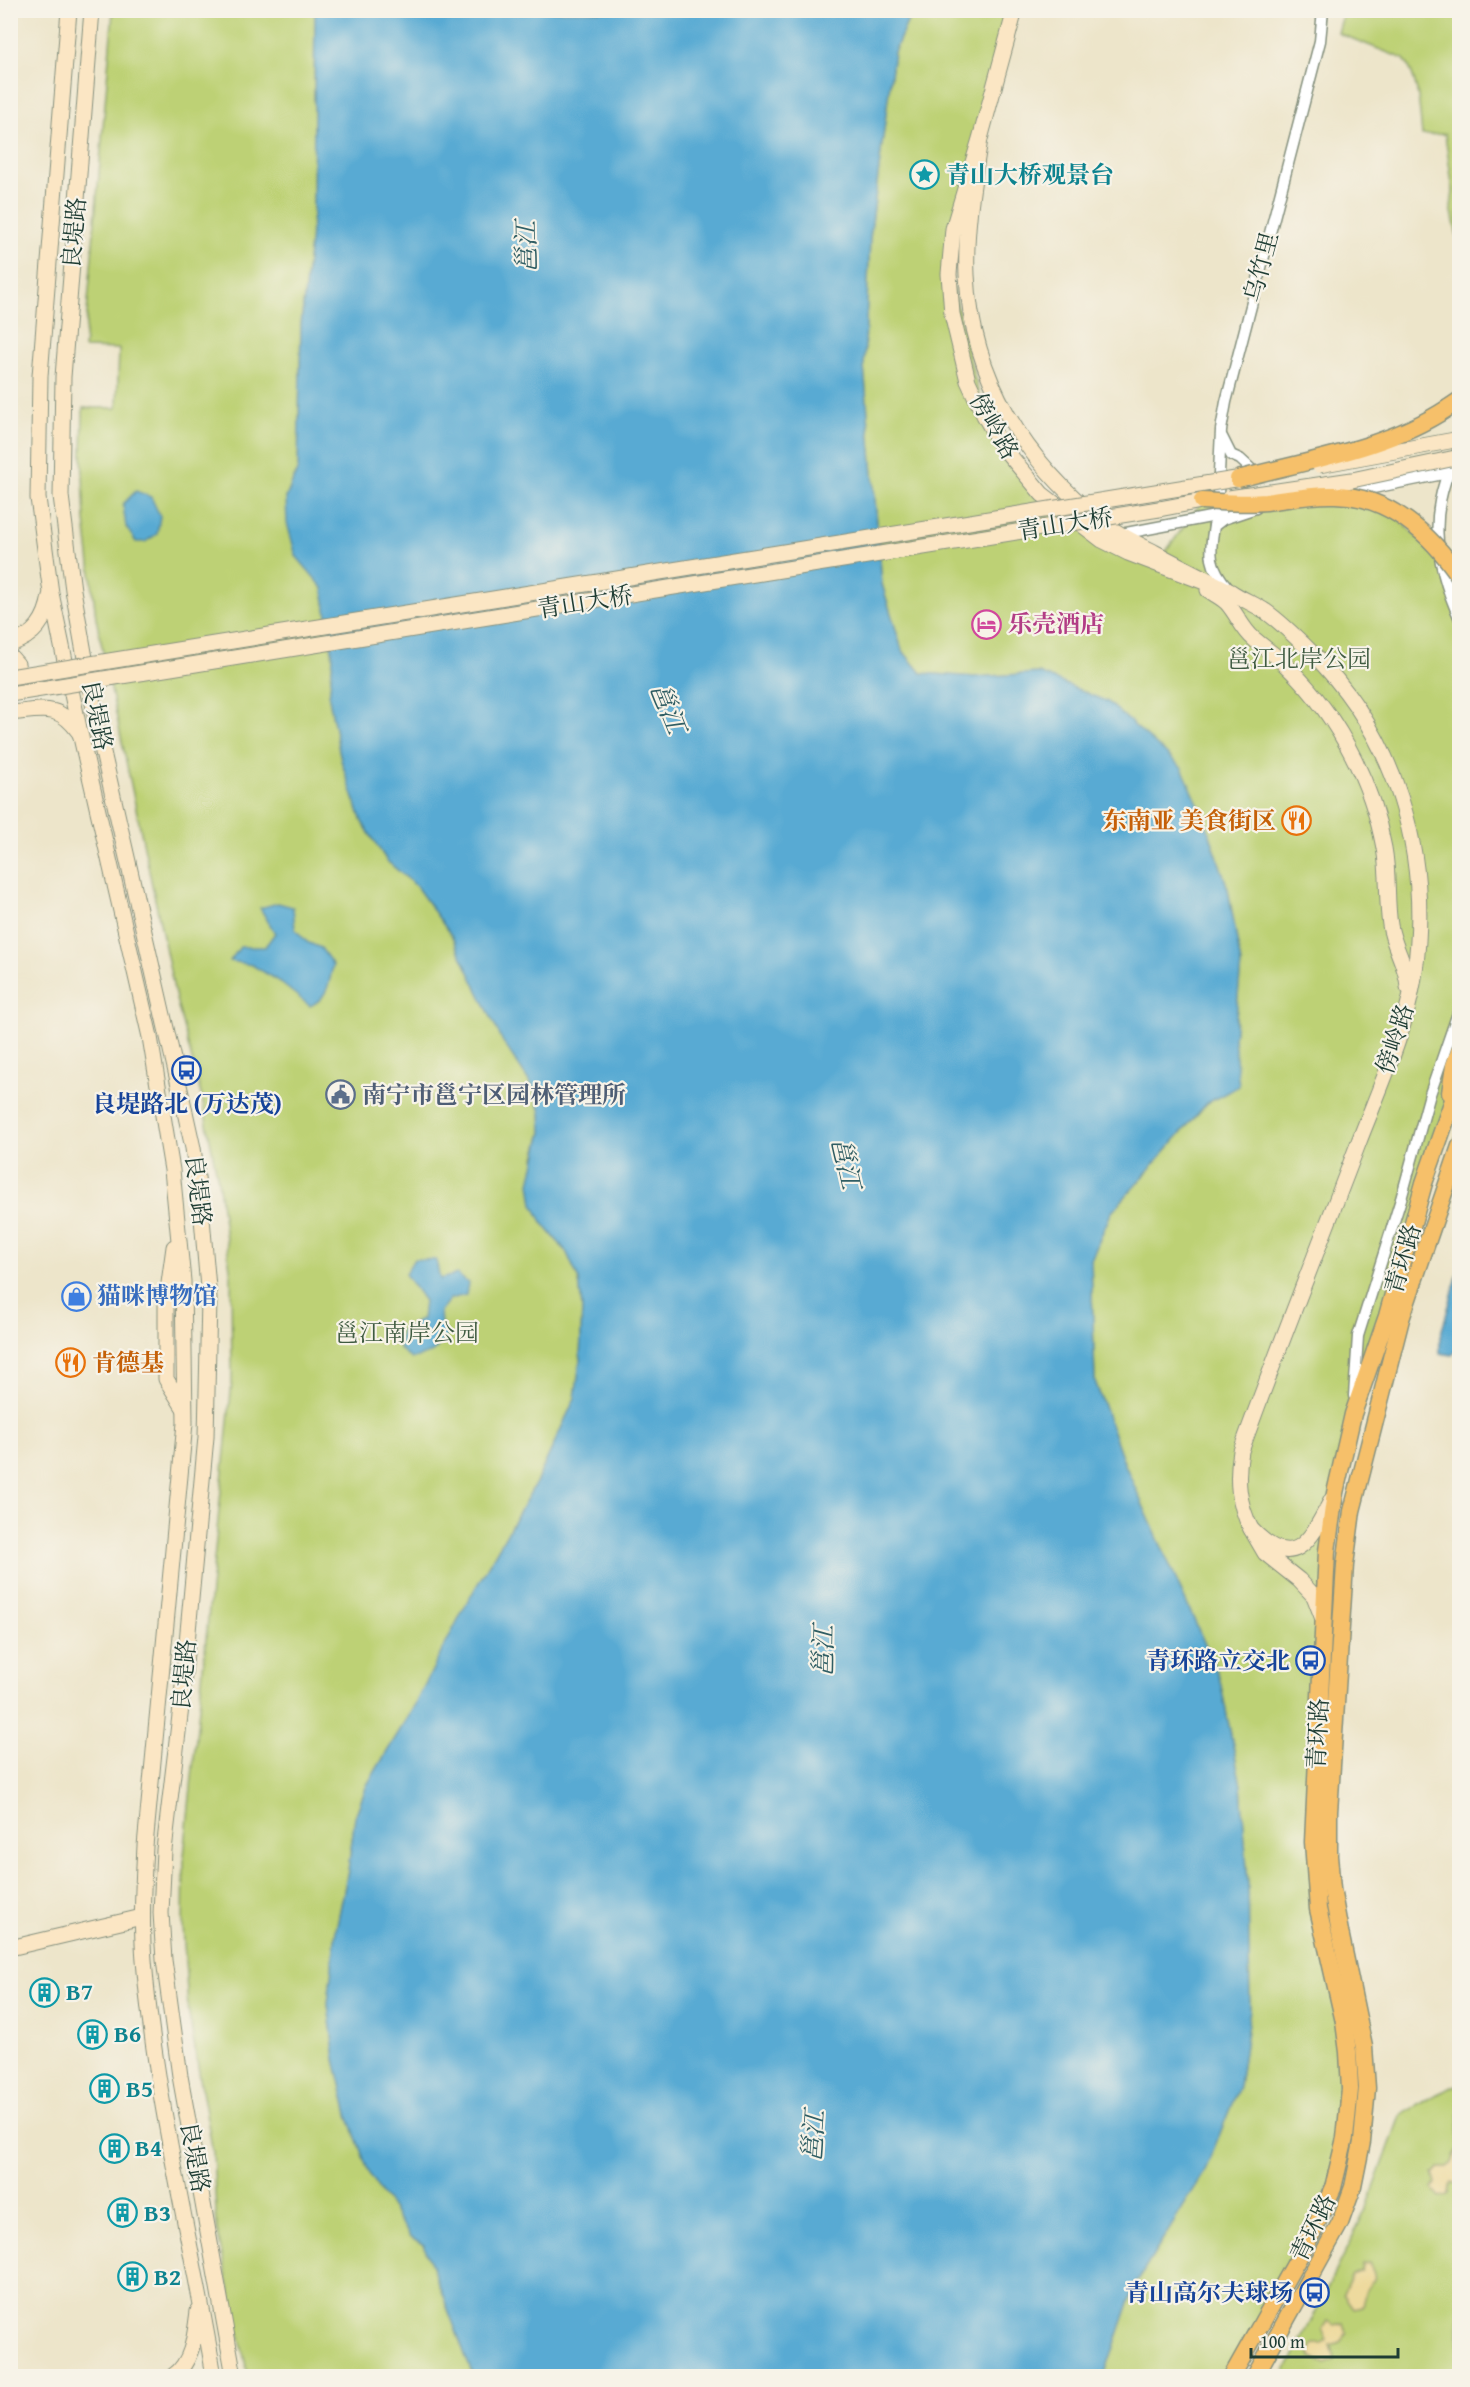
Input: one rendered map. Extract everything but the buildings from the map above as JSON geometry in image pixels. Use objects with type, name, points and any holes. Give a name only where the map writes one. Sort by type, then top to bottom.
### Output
[{"type":"main road","name":"良堤路","points":[[69,10],[40,376],[38,498],[51,593],[80,733],[150,1037],[172,1170],[183,1281],[184,1408],[145,1846],[142,1917],[144,1961],[158,2080],[201,2294],[214,2376]]},
{"type":"main road","name":"良堤路","points":[[92,10],[63,377],[61,496],[73,590],[98,726],[192,1148],[201,1207],[209,1299],[206,1437],[182,1707],[164,1850],[161,1912],[164,1960],[180,2076],[234,2376]]},
{"type":"main road","name":"傍岭路","points":[[1015,10],[953,229],[949,274],[952,314],[968,381],[1001,445],[1042,494],[1102,540],[1128,554],[1231,592]]},
{"type":"main road","name":"傍岭路","points":[[980,139],[970,203],[967,263],[970,309],[976,342],[1002,407],[1017,434],[1045,468],[1108,527],[1265,612],[1297,638],[1327,668],[1352,699],[1390,764],[1413,842],[1419,886],[1419,929],[1415,973],[1408,999],[1391,1059],[1241,1451],[1238,1482],[1244,1515],[1264,1554],[1299,1580],[1314,1596],[1320,1606],[1324,1623]]},
{"type":"main road","points":[[1246,475],[1371,445],[1411,429],[1454,404]]},
{"type":"main road","name":"青山大桥","points":[[10,677],[1155,492],[1246,475],[1374,457],[1460,439]]},
{"type":"main road","name":"青山大桥","points":[[10,694],[1202,501],[1352,480],[1460,457]]},
{"type":"main road","points":[[1202,501],[1264,502],[1334,495],[1372,502],[1399,514],[1422,531],[1447,558],[1460,577]]},
{"type":"main road","points":[[1157,564],[1209,590],[1225,601],[1249,634],[1279,659],[1304,686],[1344,741],[1368,790],[1379,827],[1388,871],[1390,927],[1405,969],[1408,999]]},
{"type":"main road","points":[[10,645],[38,629],[47,613],[51,593]]},
{"type":"main road","points":[[10,656],[17,664],[21,679],[21,695],[10,709]]},
{"type":"main road","points":[[10,713],[53,710],[62,713],[80,733]]},
{"type":"main road","points":[[95,803],[115,798]]},
{"type":"main road","points":[[1446,1121],[1454,1066],[1460,1049]]},
{"type":"main road","name":"青环路","points":[[1232,2376],[1321,2216],[1340,2165],[1349,2112],[1350,2089],[1346,2037],[1318,1909],[1313,1858],[1313,1814],[1327,1551],[1335,1494],[1353,1414],[1387,1316],[1424,1183],[1460,1080]]},
{"type":"main road","name":"青环路","points":[[1255,2376],[1340,2223],[1353,2187],[1362,2142],[1367,2102],[1366,2062],[1334,1900],[1329,1856],[1330,1800],[1346,1554],[1352,1511],[1401,1319],[1460,1146]]},
{"type":"main road","points":[[1251,1529],[1269,1547],[1286,1550],[1297,1548],[1313,1535],[1335,1494]]},
{"type":"main road","points":[[10,1948],[142,1917]]},
{"type":"main road","points":[[173,2376],[180,2372],[195,2339],[201,2294],[220,2290]]},
{"type":"street","name":"乌竹里","points":[[1231,592],[1213,566],[1210,548],[1215,521],[1221,430],[1320,41],[1323,10]]},
{"type":"street","points":[[1221,430],[1225,446],[1231,455],[1240,459],[1246,475]]},
{"type":"street","points":[[1076,499],[1218,476],[1246,475],[1460,433]]},
{"type":"street","points":[[1460,448],[1439,497],[1436,529],[1440,569],[1460,619]]},
{"type":"street","points":[[1121,534],[1215,521],[1248,510],[1448,473]]},
{"type":"street","points":[[1353,1414],[1358,1336],[1401,1199],[1430,1094],[1460,1007]]},
{"type":"green space","name":"邕江南岸公园","points":[[113,11],[315,11],[313,214],[301,325],[298,468],[286,498],[296,556],[323,587],[333,658],[329,698],[341,760],[362,822],[387,861],[416,886],[451,935],[503,1041],[533,1087],[541,1112],[542,1132],[535,1157],[542,1222],[567,1253],[579,1280],[582,1308],[580,1361],[575,1398],[537,1481],[464,1608],[411,1712],[367,1785],[355,1817],[348,1871],[336,1930],[328,2004],[335,2059],[349,2118],[370,2176],[410,2236],[424,2245],[473,2376],[248,2376],[217,2231],[213,2153],[188,2009],[183,1926],[184,1856],[232,1382],[231,1276],[219,1186],[202,1098],[176,999],[96,618],[85,520],[82,455],[83,408],[117,408],[119,349],[84,348]]},
{"type":"green space","name":"邕江北岸公园","points":[[912,11],[1015,11],[949,274],[984,415],[1042,494],[1157,564],[1202,501],[1295,497],[1387,508],[1459,577],[1459,1049],[1446,1121],[1335,1493],[1313,1842],[1344,2022],[1340,2165],[1232,2376],[1104,2376],[1135,2285],[1204,2173],[1239,2086],[1250,2009],[1248,1884],[1241,1785],[1219,1676],[1125,1465],[1095,1381],[1091,1260],[1111,1213],[1207,1103],[1238,1086],[1234,1039],[1241,964],[1228,889],[1204,817],[1039,673],[975,677],[921,673],[902,650],[882,584],[864,366],[870,238],[894,52]]},
{"type":"green space","points":[[1344,11],[1459,11],[1459,245],[1451,207],[1453,191],[1445,134],[1422,135],[1416,86],[1404,59],[1338,33]]},
{"type":"green space","points":[[1459,2084],[1459,2376],[1284,2376],[1368,2205],[1400,2116],[1431,2097]]},
{"type":"sand","points":[[1459,2150],[1459,2183],[1452,2183],[1449,2195],[1440,2197],[1433,2189],[1436,2183],[1433,2174],[1438,2168],[1447,2168],[1452,2164]]},
{"type":"sand","points":[[1369,2263],[1375,2277],[1365,2292],[1363,2306],[1353,2308],[1343,2294],[1352,2275],[1361,2271],[1362,2264]]},
{"type":"sand","points":[[1329,2321],[1335,2325],[1344,2323],[1347,2333],[1340,2342],[1330,2345],[1335,2360],[1326,2364],[1309,2353],[1314,2344],[1327,2341],[1322,2329]]},
{"type":"water","name":"邕江","points":[[315,11],[912,11],[894,52],[870,238],[864,366],[882,584],[902,650],[921,673],[975,677],[1039,673],[1108,702],[1182,768],[1204,817],[1228,889],[1241,964],[1234,1039],[1239,1086],[1207,1103],[1111,1213],[1091,1260],[1095,1381],[1125,1465],[1219,1676],[1241,1785],[1248,1884],[1250,2009],[1239,2086],[1204,2173],[1135,2285],[1104,2376],[473,2376],[424,2245],[410,2236],[370,2176],[349,2118],[335,2059],[328,2004],[336,1930],[348,1871],[355,1817],[367,1785],[411,1712],[464,1608],[537,1481],[575,1398],[580,1361],[582,1308],[579,1280],[567,1253],[542,1222],[533,1204],[530,1183],[542,1132],[541,1112],[533,1087],[503,1042],[451,935],[416,886],[387,861],[362,822],[341,760],[329,698],[333,658],[323,588],[296,556],[287,523],[286,498],[298,468],[301,325],[313,214]]},
{"type":"water","points":[[136,491],[151,497],[160,516],[157,534],[145,542],[136,542],[126,527],[123,504]]},
{"type":"water","points":[[278,903],[293,907],[295,929],[307,942],[321,948],[333,965],[329,984],[324,994],[321,999],[310,1006],[277,980],[252,965],[230,961],[240,947],[265,947],[275,933],[260,908]]},
{"type":"water","points":[[414,1259],[436,1260],[440,1279],[457,1274],[468,1283],[466,1295],[450,1299],[440,1311],[441,1326],[448,1334],[433,1352],[411,1359],[399,1348],[401,1330],[422,1319],[424,1301],[405,1274]]},
{"type":"water","points":[[1459,1270],[1459,1348],[1452,1355],[1440,1353],[1440,1337]]},
{"type":"place","name":"青山大桥观景台","points":[[925,175]]},
{"type":"place","name":"乐壳酒店","points":[[987,624]]},
{"type":"place","name":"东南亚 美食街区","points":[[1297,821]]},
{"type":"place","name":"良堤路北 (万达茂)","points":[[187,1071]]},
{"type":"place","name":"南宁市邕宁区园林管理所","points":[[341,1095]]},
{"type":"place","name":"猫咪博物馆","points":[[76,1296]]},
{"type":"place","name":"肯德基","points":[[71,1363]]},
{"type":"place","name":"青环路立交北","points":[[1311,1661]]},
{"type":"place","name":"B7","points":[[45,1992]]},
{"type":"place","name":"B6","points":[[93,2034]]},
{"type":"place","name":"B5","points":[[105,2089]]},
{"type":"place","name":"B4","points":[[114,2148]]},
{"type":"place","name":"B3","points":[[123,2213]]},
{"type":"place","name":"B2","points":[[133,2277]]},
{"type":"place","name":"青山高尔夫球场","points":[[1314,2293]]}]
